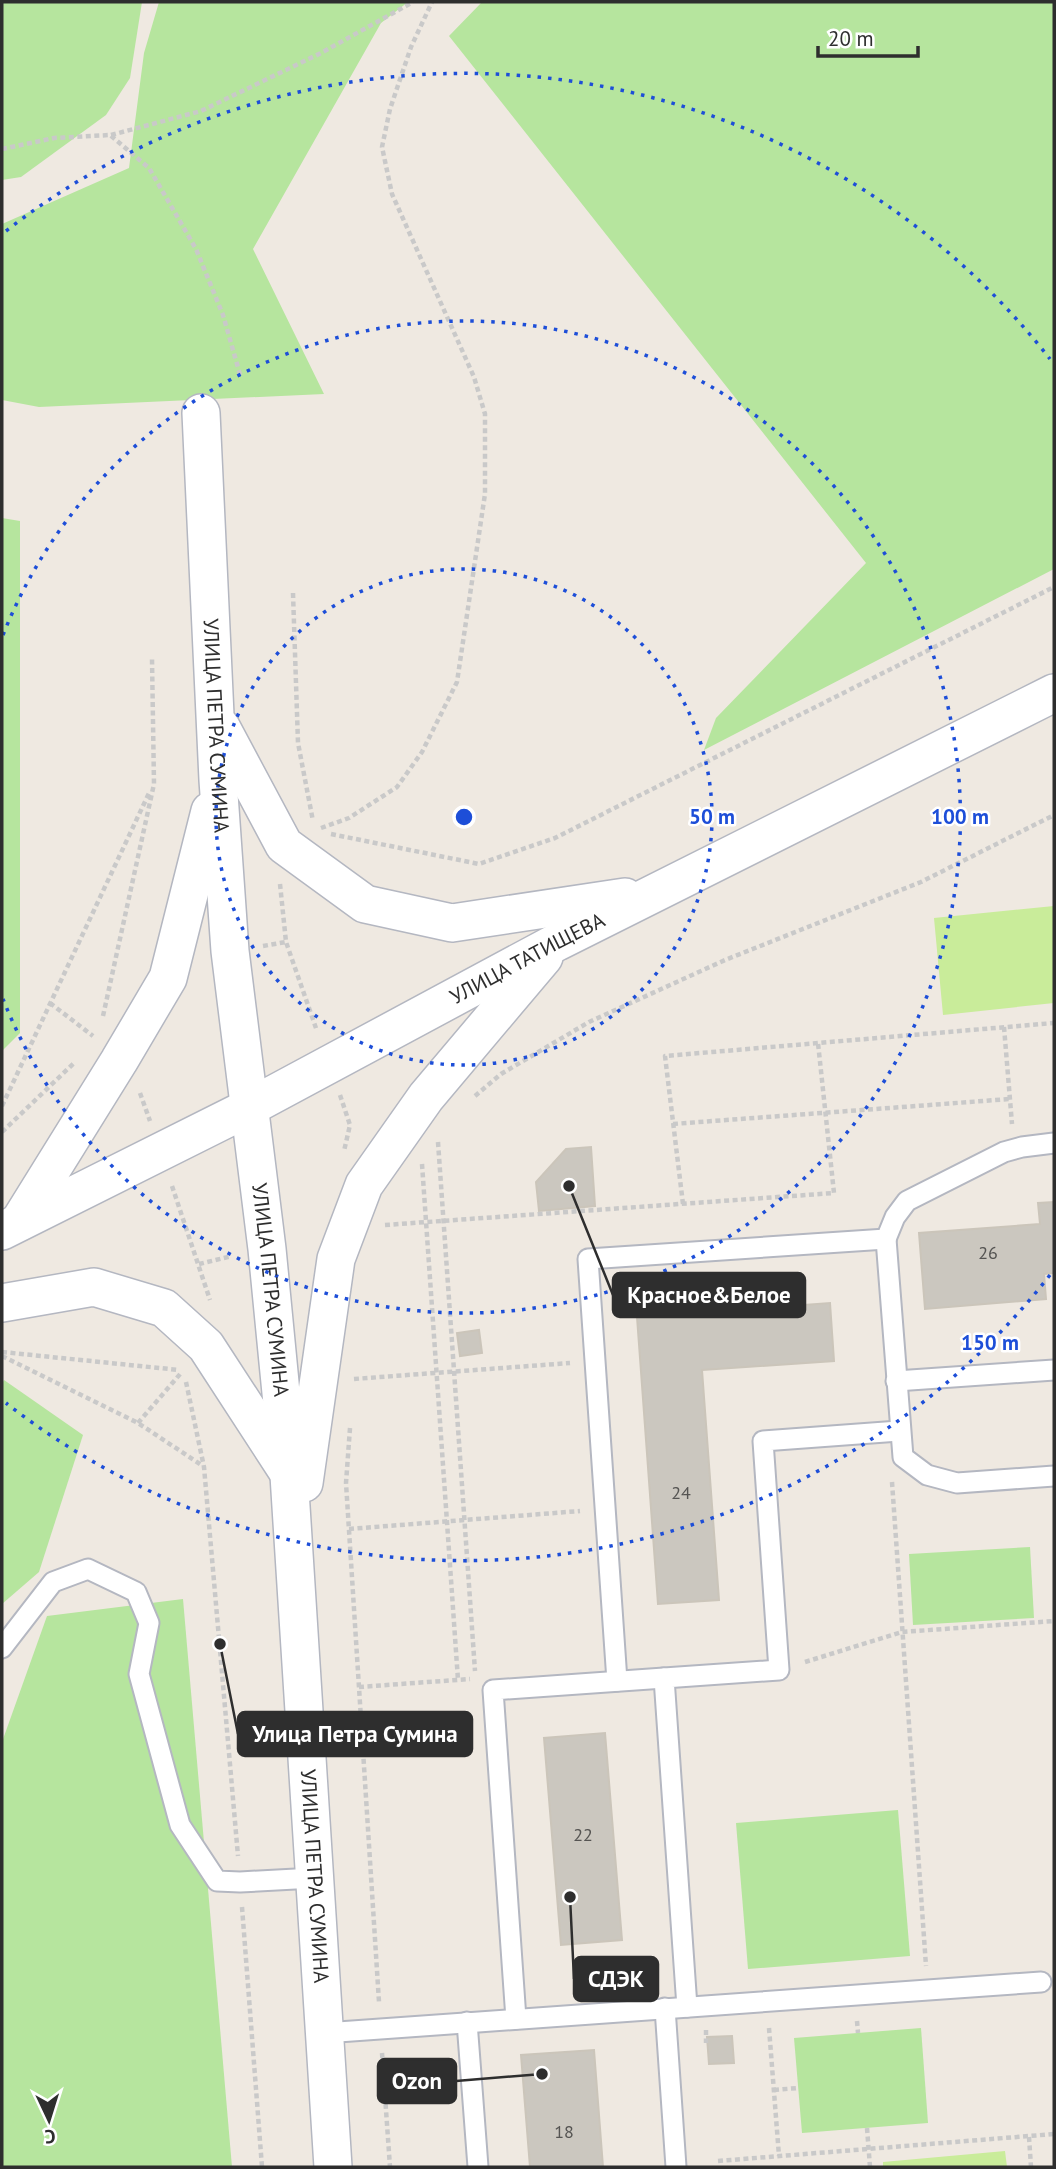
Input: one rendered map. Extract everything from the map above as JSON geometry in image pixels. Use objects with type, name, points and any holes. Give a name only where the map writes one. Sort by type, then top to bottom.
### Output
[{"type":"street","name":"УЛИЦА ПЕТРА СУМИНА","points":[[201,413],[218,780],[230,951],[250,1107],[289,1475],[333,2167]]},
{"type":"street","name":"УЛИЦА ТАТИЩЕВА","points":[[10,1226],[250,1107],[557,942],[1054,693]]},
{"type":"street","points":[[217,719],[284,845],[304,841],[365,904],[452,923],[658,892]]},
{"type":"street","points":[[10,1226],[109,1050],[168,978],[218,780]]},
{"type":"street","points":[[294,1550],[336,1259],[364,1185],[426,1097],[557,942]]},
{"type":"street","points":[[2,1303],[94,1287],[164,1308],[195,1358],[289,1475]]},
{"type":"lane","points":[[1054,1143],[1015,1149],[907,1200],[895,1217],[886,1238],[896,1381],[894,1432],[903,1457],[927,1475],[957,1483],[1054,1476]]},
{"type":"lane","points":[[617,1681],[588,1259],[886,1238]]},
{"type":"lane","points":[[896,1381],[1054,1370]]},
{"type":"lane","points":[[516,2019],[493,1690],[779,1670],[764,1441],[894,1432]]},
{"type":"lane","points":[[2,1648],[53,1583],[89,1569],[136,1592],[149,1623],[139,1674],[180,1825],[217,1881],[314,1878]]},
{"type":"lane","points":[[664,1678],[687,2007]]},
{"type":"lane","points":[[324,2033],[1041,1982]]},
{"type":"lane","points":[[665,2008],[676,2167]]},
{"type":"lane","points":[[467,2022],[478,2167]]},
{"type":"path","points":[[2,149],[54,138],[110,135],[201,111],[321,53],[413,2]]},
{"type":"path","points":[[286,942],[279,866],[304,841],[349,818],[397,787],[422,752],[457,682],[485,494],[485,414],[474,377],[392,194],[382,147],[390,109],[411,47],[432,2]]},
{"type":"path","points":[[110,135],[149,168],[190,237],[223,315],[241,378]]},
{"type":"path","points":[[304,841],[479,864],[555,838],[1054,587]]},
{"type":"path","points":[[293,593],[304,841]]},
{"type":"path","points":[[109,1050],[154,784],[152,659]]},
{"type":"path","points":[[2,1106],[154,784]]},
{"type":"path","points":[[472,1099],[501,1074],[589,1022],[725,960],[921,882],[1054,815]]},
{"type":"path","points":[[50,1003],[109,1050],[134,1077],[199,1264],[219,1333],[138,1423]]},
{"type":"path","points":[[682,1204],[665,1056],[1054,1023]]},
{"type":"path","points":[[1004,1027],[1015,1149]]},
{"type":"path","points":[[384,1225],[834,1194],[818,1043]]},
{"type":"path","points":[[2,1132],[79,1058]]},
{"type":"path","points":[[673,1124],[1010,1099]]},
{"type":"path","points":[[433,1147],[438,1139],[475,1679]]},
{"type":"path","points":[[415,1174],[427,1155]]},
{"type":"path","points":[[422,1164],[458,1680]]},
{"type":"path","points":[[380,1237],[390,1215]]},
{"type":"path","points":[[2,1354],[195,1358]]},
{"type":"path","points":[[2,1354],[138,1423],[204,1467]]},
{"type":"path","points":[[195,1358],[262,2167]]},
{"type":"path","points":[[354,1379],[595,1361]]},
{"type":"path","points":[[353,1392],[355,1366]]},
{"type":"path","points":[[351,1418],[346,1483],[390,2167]]},
{"type":"path","points":[[894,1432],[902,1632],[927,1989]]},
{"type":"path","points":[[349,1529],[605,1510]]},
{"type":"path","points":[[779,1670],[902,1632],[1054,1621]]},
{"type":"path","points":[[768,2020],[779,2156]]},
{"type":"path","points":[[774,2090],[798,2088]]},
{"type":"path","points":[[867,2128],[870,2167]]},
{"type":"path","points":[[718,2161],[1054,2134]]},
{"type":"path","points":[[1029,2137],[1031,2167]]},
{"type":"green space","points":[[2,2],[142,2],[130,78],[106,115],[21,177],[2,180]]},
{"type":"green space","points":[[159,2],[408,2],[381,23],[253,249],[324,394],[39,407],[2,400],[2,224],[129,168],[144,53]]},
{"type":"green space","points":[[482,2],[1054,2],[1054,569],[704,750],[716,718],[866,563],[449,36]]},
{"type":"green space","points":[[2,518],[20,521],[20,1033],[2,1051]]},
{"type":"green space","points":[[1054,906],[1054,1003],[943,1015],[934,918]]},
{"type":"green space","points":[[4,1380],[83,1435],[39,1572],[2,1604],[2,1384]]},
{"type":"green space","points":[[1030,1547],[1034,1618],[913,1625],[909,1554]]},
{"type":"green space","points":[[183,1599],[232,2167],[2,2167],[2,1742],[47,1616]]},
{"type":"green space","points":[[898,1810],[910,1956],[748,1969],[736,1823]]},
{"type":"green space","points":[[921,2028],[928,2123],[802,2133],[794,2038]]},
{"type":"green space","points":[[1005,2151],[1007,2167],[883,2167],[883,2162]]},
{"type":"building","points":[[591,1147],[595,1206],[539,1211],[536,1182],[566,1149]]},
{"type":"building","points":[[1054,1202],[1054,1273],[1044,1274],[1046,1299],[925,1309],[919,1233],[1040,1224],[1038,1203]]},
{"type":"building","points":[[830,1303],[834,1361],[702,1370],[719,1600],[658,1604],[637,1317]]},
{"type":"building","points":[[479,1330],[482,1353],[460,1356],[457,1333]]},
{"type":"building","points":[[605,1733],[622,1940],[561,1945],[544,1738]]},
{"type":"building","points":[[732,2036],[734,2063],[709,2064],[707,2037]]},
{"type":"building","points":[[594,2050],[603,2167],[530,2167],[521,2055]]},
{"type":"place","name":"Красное&Белое","points":[[569,1186]]},
{"type":"place","name":"Улица Петра Сумина","points":[[220,1644]]},
{"type":"place","name":"СДЭК","points":[[570,1897]]},
{"type":"place","name":"Ozon","points":[[542,2074]]}]
